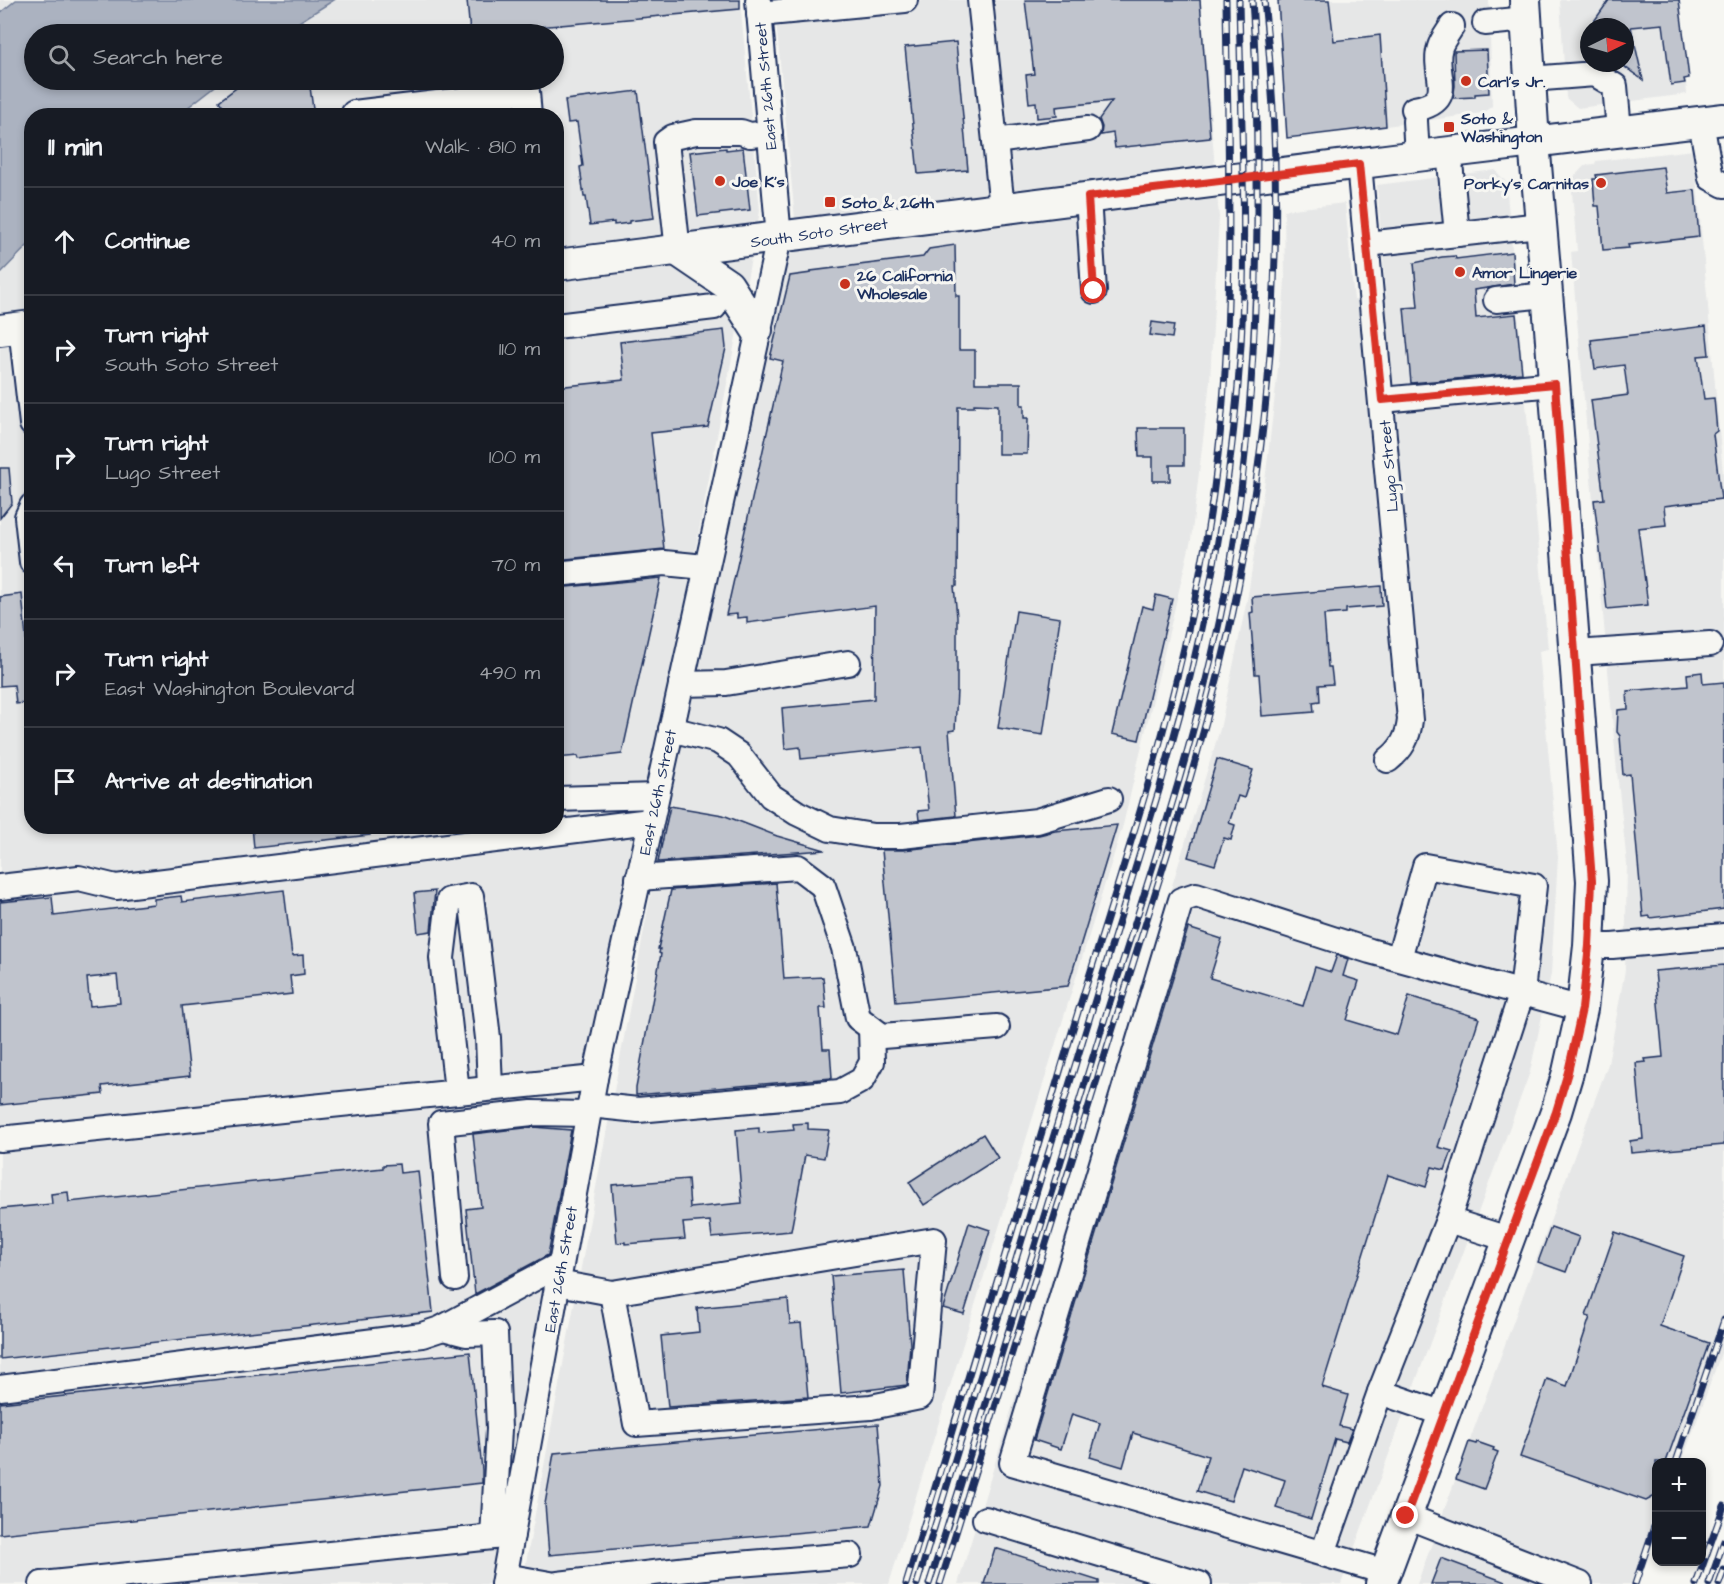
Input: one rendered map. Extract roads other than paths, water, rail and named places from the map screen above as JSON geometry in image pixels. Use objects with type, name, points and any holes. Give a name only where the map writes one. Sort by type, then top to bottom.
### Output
[{"type":"main road","points":[[1383,1578],[1556,1112],[1568,1072],[1582,1009],[1589,946],[1592,881],[1555,384],[1540,225],[1526,10]]},
{"type":"main road","name":"South Soto Street","points":[[564,259],[678,251],[1088,197],[1713,120]]},
{"type":"main road","points":[[678,251],[728,285],[757,330]]},
{"type":"street","points":[[759,7],[905,0]]},
{"type":"street","points":[[980,0],[1002,208]]},
{"type":"street","name":"East 26th Street","points":[[504,1580],[503,1536],[560,1273],[595,1078],[705,567],[779,238],[759,7]]},
{"type":"street","points":[[1485,23],[1526,10]]},
{"type":"street","points":[[1417,156],[1414,115],[1437,100],[1441,92],[1439,48],[1452,26]]},
{"type":"street","points":[[1530,80],[1595,74],[1615,86],[1619,130]]},
{"type":"street","points":[[396,108],[527,92],[528,108]]},
{"type":"street","points":[[1713,120],[1711,178],[1724,185]]},
{"type":"street","points":[[995,141],[1088,129]]},
{"type":"street","points":[[678,251],[666,142],[673,137],[696,132],[741,132],[750,135],[770,133]]},
{"type":"street","points":[[1449,152],[1457,234]]},
{"type":"street","name":"Lugo Street","points":[[1359,164],[1410,720],[1409,732],[1404,744],[1388,760]]},
{"type":"street","points":[[1088,197],[1094,291]]},
{"type":"street","points":[[1367,244],[1540,225]]},
{"type":"street","points":[[1496,300],[1547,296]]},
{"type":"street","points":[[564,325],[714,307]]},
{"type":"street","points":[[18,328],[24,369]]},
{"type":"street","points":[[1382,400],[1555,384]]},
{"type":"street","points":[[564,573],[664,563],[705,567]]},
{"type":"street","points":[[1575,652],[1710,645]]},
{"type":"street","points":[[681,684],[726,683],[848,663]]},
{"type":"street","points":[[671,729],[718,741],[740,755],[771,796],[797,813],[830,829],[873,836],[901,836],[1037,821],[1109,799]]},
{"type":"street","points":[[564,799],[656,796]]},
{"type":"street","points":[[564,828],[651,821]]},
{"type":"street","points":[[0,887],[79,878],[116,887],[484,834]]},
{"type":"street","points":[[1323,1553],[1380,1392],[1448,1220],[1522,992],[1534,886],[1425,866],[1399,958]]},
{"type":"street","points":[[638,878],[798,867],[823,886],[844,948],[858,1018],[882,1036],[997,1027]]},
{"type":"street","points":[[1383,1578],[1323,1553],[1012,1463],[1181,900],[1196,895],[1399,958],[1582,1009]]},
{"type":"street","points":[[457,1091],[442,958],[449,900],[461,896],[471,896],[488,1038],[490,1088]]},
{"type":"street","points":[[1589,946],[1724,936]]},
{"type":"street","points":[[455,1278],[441,1123],[532,1113],[589,1109],[638,1110],[840,1092],[862,1080],[872,1062],[871,1028]]},
{"type":"street","points":[[0,1139],[595,1078]]},
{"type":"street","points":[[1448,1220],[1508,1239]]},
{"type":"street","points":[[0,1388],[422,1335],[443,1328],[560,1273],[612,1293],[934,1239],[920,1397],[872,1407],[636,1424],[612,1293]]},
{"type":"street","points":[[42,1584],[503,1536],[495,1333],[466,1334],[443,1328]]},
{"type":"street","points":[[0,1371],[126,1358]]},
{"type":"street","points":[[1380,1392],[1444,1414]]},
{"type":"street","points":[[1406,1516],[1580,1584]]},
{"type":"street","points":[[985,1519],[1199,1584]]},
{"type":"street","points":[[558,1584],[714,1566],[850,1555]]},
{"type":"street","points":[[504,1580],[550,1584]]},
{"type":"railway","points":[[906,1584],[1135,828],[1170,704],[1199,578],[1219,451],[1227,322],[1229,193],[1226,0]]},
{"type":"railway","points":[[917,1584],[1160,787],[1190,677],[1208,595],[1229,471],[1241,345],[1244,216],[1239,0]]},
{"type":"railway","points":[[929,1584],[1174,798],[1218,629],[1237,522],[1248,422],[1255,322],[1257,150],[1252,0]]},
{"type":"railway","points":[[940,1584],[1180,813],[1212,701],[1238,588],[1261,442],[1274,295],[1275,147],[1264,0]]},
{"type":"railway","points":[[1677,1458],[1724,1320]]},
{"type":"railway","points":[[1696,1584],[1724,1506]]},
{"type":"railway","points":[[1635,1584],[1652,1533]]},
{"type":"railway","points":[[1709,1584],[1724,1541]]},
{"type":"railway","points":[[1719,1584],[1724,1570]]},
{"type":"place","name":"Carl's Jr.","points":[[1466,81]]},
{"type":"place","name":"Soto & Washington","points":[[1449,127]]},
{"type":"place","name":"Joe K's","points":[[720,181]]},
{"type":"place","name":"Porky's Carnitas","points":[[1601,183]]},
{"type":"place","name":"Soto & 26th","points":[[830,202]]},
{"type":"place","name":"Amor Lingerie","points":[[1460,272]]},
{"type":"place","name":"26 California Wholesale","points":[[845,284]]}]
